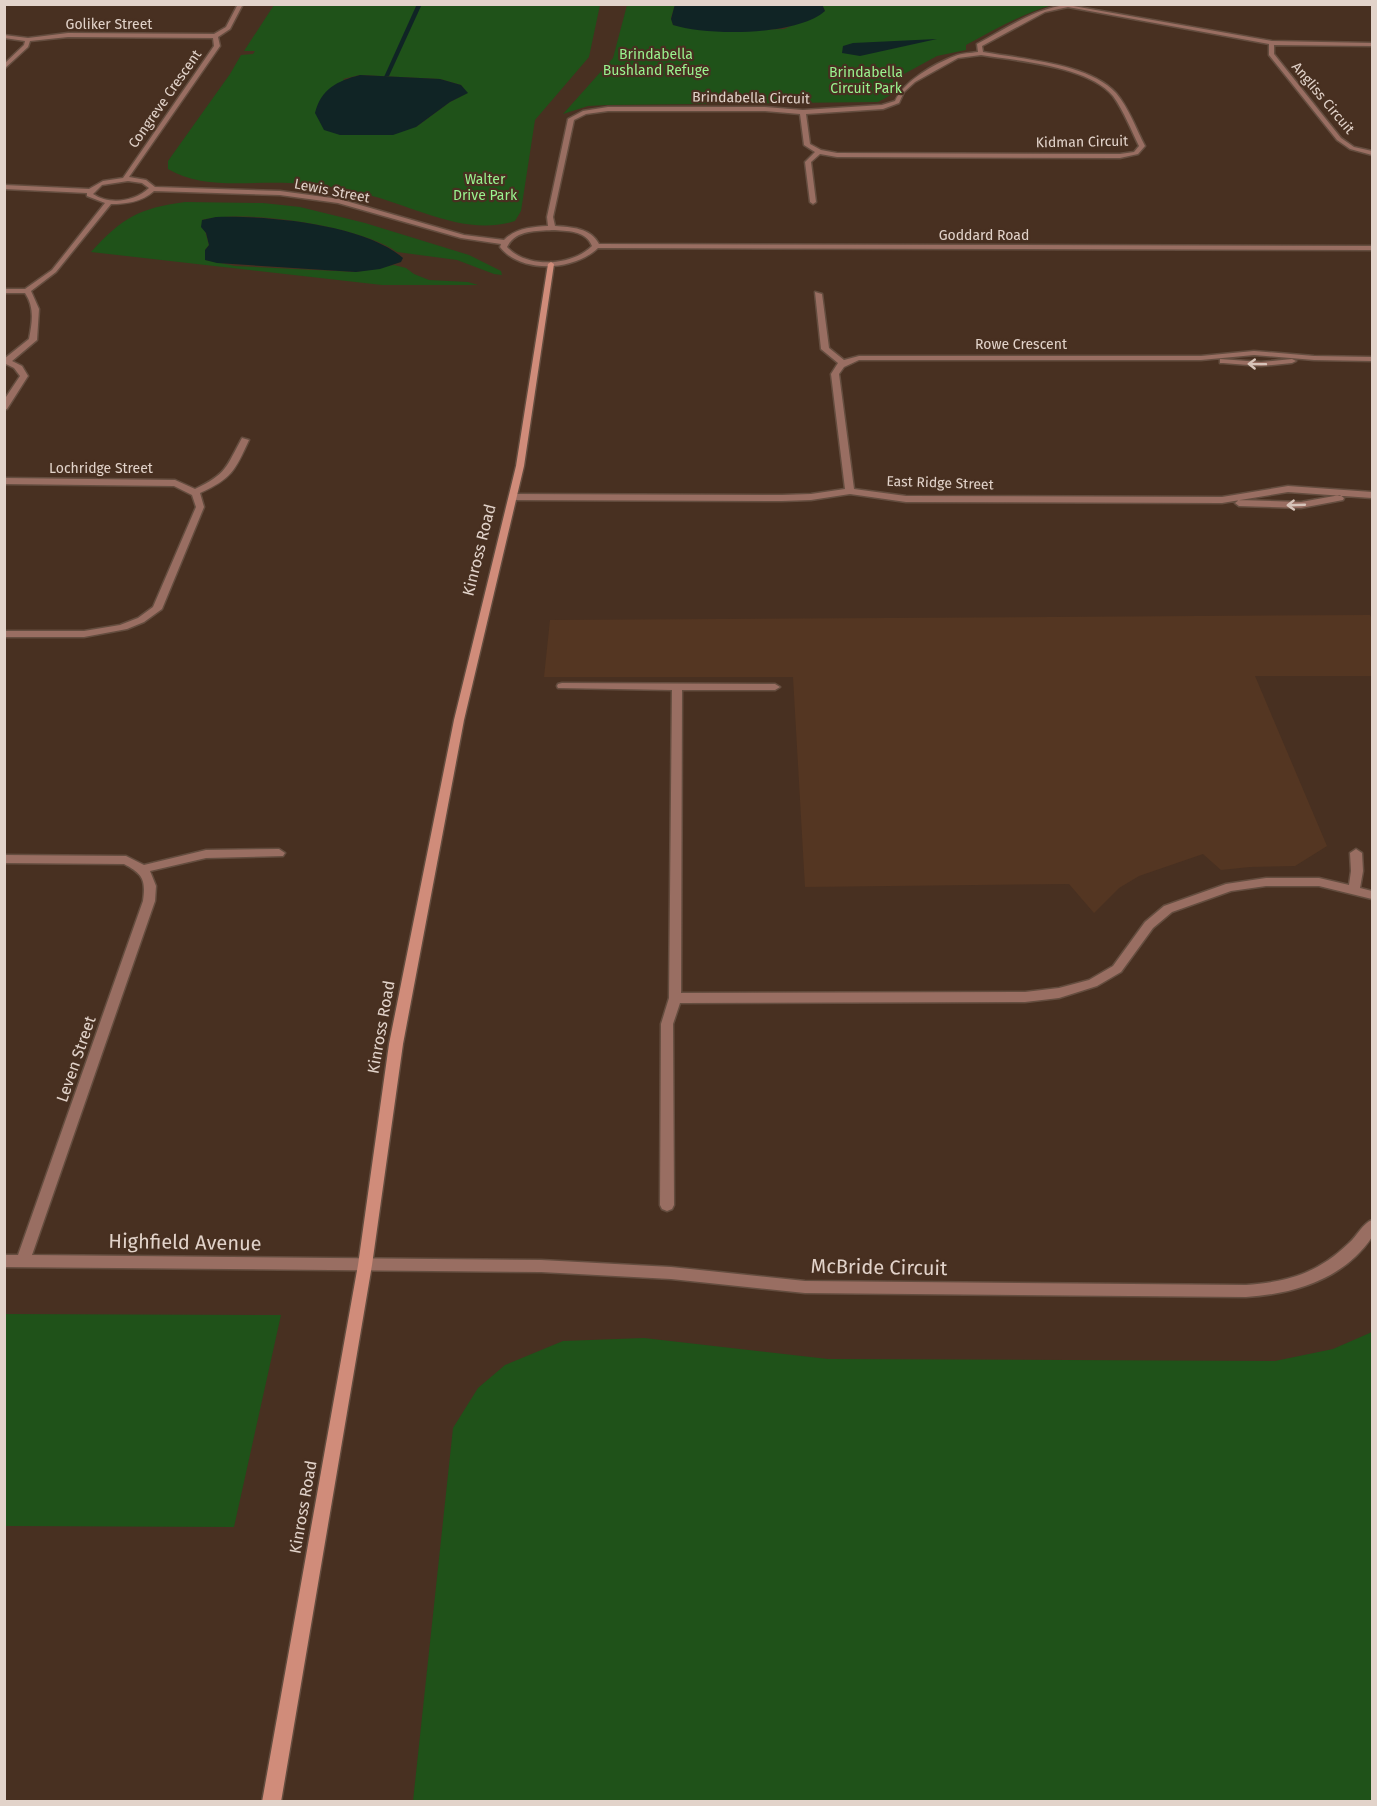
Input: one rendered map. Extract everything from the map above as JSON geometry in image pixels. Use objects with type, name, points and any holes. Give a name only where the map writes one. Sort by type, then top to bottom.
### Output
[{"type":"street","name":"Congreve Crescent","points":[[124,180],[217,46],[215,36],[228,28],[241,4]]},
{"type":"street","points":[[981,53],[979,45],[1043,11],[1073,6],[1272,43],[1372,44]]},
{"type":"street","name":"Goliker Street","points":[[4,36],[28,40],[68,35],[215,36]]},
{"type":"street","points":[[4,68],[26,46],[28,40]]},
{"type":"street","name":"Angliss Circuit","points":[[1272,43],[1271,54],[1339,139],[1352,148],[1372,153]]},
{"type":"street","name":"Brindabella Circuit","points":[[552,228],[550,217],[571,119],[577,116],[608,109],[765,109],[803,112],[883,108],[897,102],[902,91],[913,81],[957,57],[981,53]]},
{"type":"street","name":"Kidman Circuit","points":[[819,153],[1120,156],[1136,153],[1142,146],[1113,94],[1105,86],[1086,75],[981,53]]},
{"type":"street","points":[[803,112],[807,145],[819,153],[808,162],[813,202]]},
{"type":"street","points":[[4,187],[89,191],[99,184],[124,180],[144,181],[149,183],[152,189],[135,199],[110,201],[92,198],[89,191]]},
{"type":"street","name":"Lewis Street","points":[[152,189],[280,193],[339,201],[463,237],[505,242]]},
{"type":"street","points":[[4,291],[27,291],[54,271],[110,201]]},
{"type":"street","points":[[552,228],[579,231],[594,241],[596,246],[586,256],[551,264],[512,257],[503,247],[505,242],[523,232],[552,228]]},
{"type":"street","name":"Goddard Road","points":[[596,246],[1372,248]]},
{"type":"street","name":"Kinross Road","points":[[271,1802],[365,1265],[396,1044],[461,710],[513,497],[551,264]]},
{"type":"street","points":[[6,362],[33,340],[37,309],[27,291]]},
{"type":"street","points":[[818,294],[825,349],[843,363],[837,368],[835,374],[850,490]]},
{"type":"street","name":"Rowe Crescent","points":[[843,363],[870,357],[1201,358],[1261,364],[1314,358],[1372,359]]},
{"type":"street","points":[[4,407],[24,376],[17,365],[6,362]]},
{"type":"street","points":[[4,634],[100,632],[129,627],[146,618],[157,609],[200,507],[200,499],[195,492],[221,480],[230,472],[244,440]]},
{"type":"street","name":"Lochridge Street","points":[[4,482],[156,481],[175,483],[195,492]]},
{"type":"street","name":"East Ridge Street","points":[[1222,500],[1288,489],[1372,495]]},
{"type":"street","name":"East Ridge Street","points":[[513,497],[782,498],[811,497],[850,490],[906,499],[1222,500],[1249,504],[1301,505],[1353,495]]},
{"type":"street","points":[[562,686],[775,687]]},
{"type":"street","points":[[667,1205],[667,1024],[675,998],[677,687]]},
{"type":"street","points":[[4,859],[126,860],[144,869],[206,854],[279,853]]},
{"type":"street","points":[[1354,889],[1357,872],[1356,853]]},
{"type":"street","name":"Leven Street","points":[[23,1261],[148,901],[152,884],[144,869]]},
{"type":"street","points":[[675,998],[1025,997],[1059,993],[1093,983],[1117,969],[1149,925],[1168,909],[1230,886],[1266,882],[1319,882],[1372,895]]},
{"type":"street","name":"McBride Circuit","points":[[365,1265],[542,1266],[671,1273],[805,1287],[1246,1291],[1286,1287],[1315,1275],[1344,1258],[1369,1234],[1372,1226]]},
{"type":"street","name":"Highfield Avenue","points":[[4,1261],[365,1265]]},
{"type":"shaded area","points":[[1370,615],[1372,619],[1372,676],[1255,676],[1327,846],[1295,866],[1221,870],[1203,854],[1139,876],[1119,888],[1094,913],[1069,884],[805,887],[793,677],[544,677],[550,620]]},
{"type":"green space","name":"Walter Drive Park","points":[[274,5],[600,5],[589,57],[535,120],[521,211],[515,221],[496,225],[458,223],[383,199],[337,188],[289,183],[211,182],[181,176],[168,169],[168,161],[241,55],[253,54],[255,51],[244,51]],"holes":[[[360,75],[440,79],[461,85],[467,93],[450,102],[416,127],[343,79]]]},
{"type":"green space","name":"Brindabella Bushland Refuge","points":[[627,5],[675,5],[671,18],[673,25],[722,31],[784,29],[825,11],[822,5],[1052,5],[998,28],[966,45],[966,50],[937,56],[893,80],[891,95],[878,102],[607,105],[588,106],[563,114],[613,58]]},
{"type":"green space","points":[[185,202],[263,203],[300,207],[365,223],[469,255],[501,271],[502,275],[457,260],[397,252],[357,234],[274,218],[222,217],[202,220],[209,245],[205,250],[206,260],[235,266],[356,272],[394,265],[406,268],[429,280],[468,282],[478,285],[382,285],[91,252],[112,231],[132,216],[169,204]]},
{"type":"green space","points":[[5,1314],[281,1315],[234,1527],[5,1526]]},
{"type":"green space","points":[[1372,1332],[1372,1801],[413,1801],[453,1428],[478,1388],[505,1365],[563,1341],[644,1338],[828,1359],[1275,1361],[1333,1349]]},
{"type":"water","points":[[675,4],[822,4],[825,11],[812,19],[794,25],[774,29],[729,32],[688,29],[673,25],[671,19]]},
{"type":"water","points":[[937,39],[860,56],[842,53],[843,46],[853,43]]},
{"type":"water","points":[[360,75],[440,79],[461,85],[468,93],[450,102],[416,127],[393,135],[340,135],[324,130],[315,113],[321,98],[337,83]]},
{"type":"water","points":[[216,217],[261,218],[314,224],[365,237],[386,246],[403,258],[401,262],[380,269],[356,272],[217,263],[205,260],[205,250],[209,245],[206,233],[201,227],[202,220]]},
{"type":"waterway","points":[[386,76],[420,4]]},
{"type":"park label","name":"Brindabella Circuit Park","points":[[866,80]]}]
